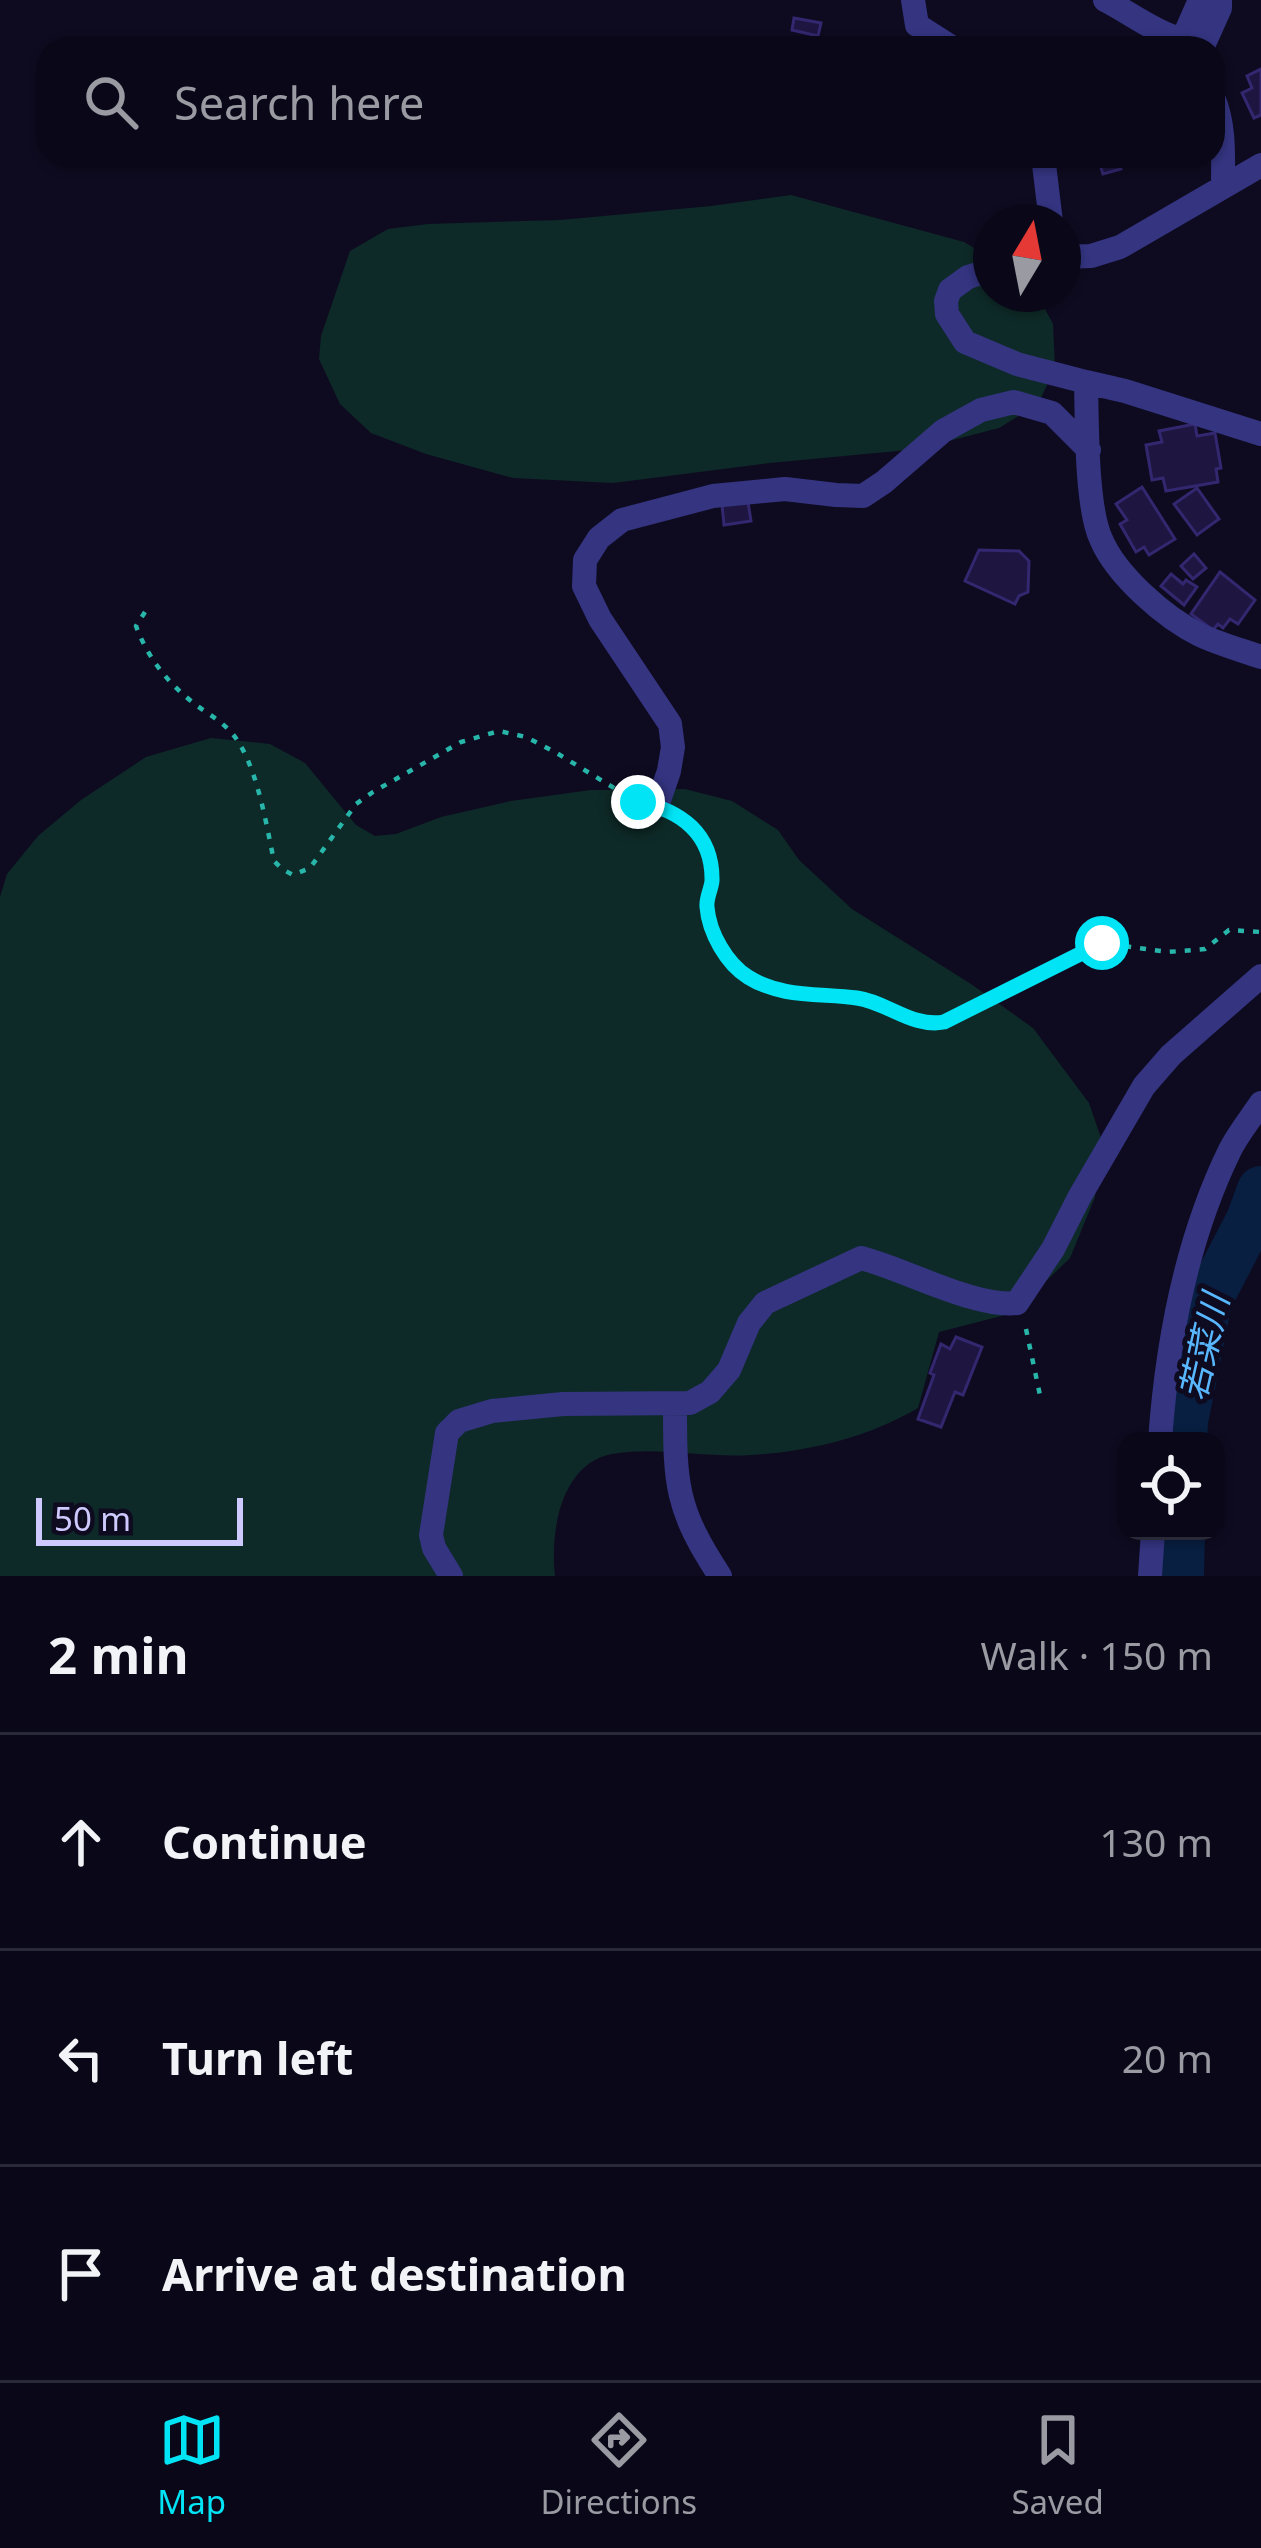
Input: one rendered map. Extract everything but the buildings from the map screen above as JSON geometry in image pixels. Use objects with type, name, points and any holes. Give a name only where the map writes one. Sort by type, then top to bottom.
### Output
[{"type":"street","points":[[913,0],[917,25],[934,36]]},
{"type":"street","points":[[1105,0],[1172,36]]},
{"type":"street","points":[[1182,36],[1200,0]]},
{"type":"street","points":[[1207,36],[1220,0]]},
{"type":"street","points":[[1081,256],[1120,247],[1261,165]]},
{"type":"street","points":[[1045,168],[1050,204]]},
{"type":"street","points":[[1222,168],[1223,186]]},
{"type":"street","points":[[973,276],[950,290],[946,302],[947,314],[965,342],[1017,364],[1125,391],[1261,434]]},
{"type":"street","points":[[1086,382],[1099,536],[1119,571],[1198,634],[1261,657]]},
{"type":"street","points":[[657,806],[673,747],[670,724],[600,619],[584,586],[585,560],[599,538],[622,520],[713,496],[785,489],[863,496],[943,431],[981,410],[1014,402],[1052,413],[1089,449]]},
{"type":"street","points":[[451,1576],[431,1534],[447,1432],[459,1421],[492,1411],[563,1404],[690,1403],[710,1392],[729,1370],[749,1323],[765,1304],[861,1258],[982,1299],[1017,1303],[1053,1249],[1144,1087],[1171,1054],[1261,976]]},
{"type":"street","points":[[1161,1432],[1194,1240],[1231,1148],[1261,1103]]},
{"type":"street","points":[[675,1404],[675,1477],[681,1504],[696,1540],[720,1576]]},
{"type":"street","points":[[1150,1576],[1152,1540]]},
{"type":"path","points":[[145,612],[136,626],[144,647],[189,700],[230,730],[247,756],[274,861],[293,875],[310,868],[356,804],[373,792],[461,742],[499,730],[526,737],[698,832],[710,850],[712,886],[706,903],[712,929],[730,961],[749,978],[785,992],[862,998],[928,1025],[944,1022],[1102,943],[1168,952],[1205,949],[1229,930],[1261,932]]},
{"type":"path","points":[[1017,1303],[1041,1400]]},
{"type":"green space","points":[[791,195],[973,247],[973,312],[1047,312],[1053,324],[1055,368],[1038,404],[999,428],[918,449],[613,483],[513,478],[371,433],[340,404],[319,359],[321,336],[350,251],[388,229],[711,206]]},
{"type":"green space","points":[[211,738],[270,744],[305,763],[356,825],[375,836],[511,801],[591,790],[685,789],[732,801],[778,830],[799,860],[852,909],[1033,1028],[1089,1103],[1101,1138],[1095,1197],[1070,1258],[1013,1313],[939,1332],[918,1408],[879,1427],[838,1441],[773,1453],[629,1452],[594,1460],[580,1471],[562,1503],[554,1540],[555,1576],[0,1576],[0,897],[7,874],[38,836],[81,800],[146,757]]},
{"type":"waterway","name":"若菜川","points":[[1183,1432],[1208,1301],[1261,1190]]},
{"type":"waterway","name":"若菜川","points":[[1180,1576],[1181,1540]]},
{"type":"route","points":[[638,802],[657,806],[698,832],[710,850],[712,886],[706,903],[712,929],[730,961],[749,978],[785,992],[862,998],[928,1025],[944,1022],[1102,943]]}]
